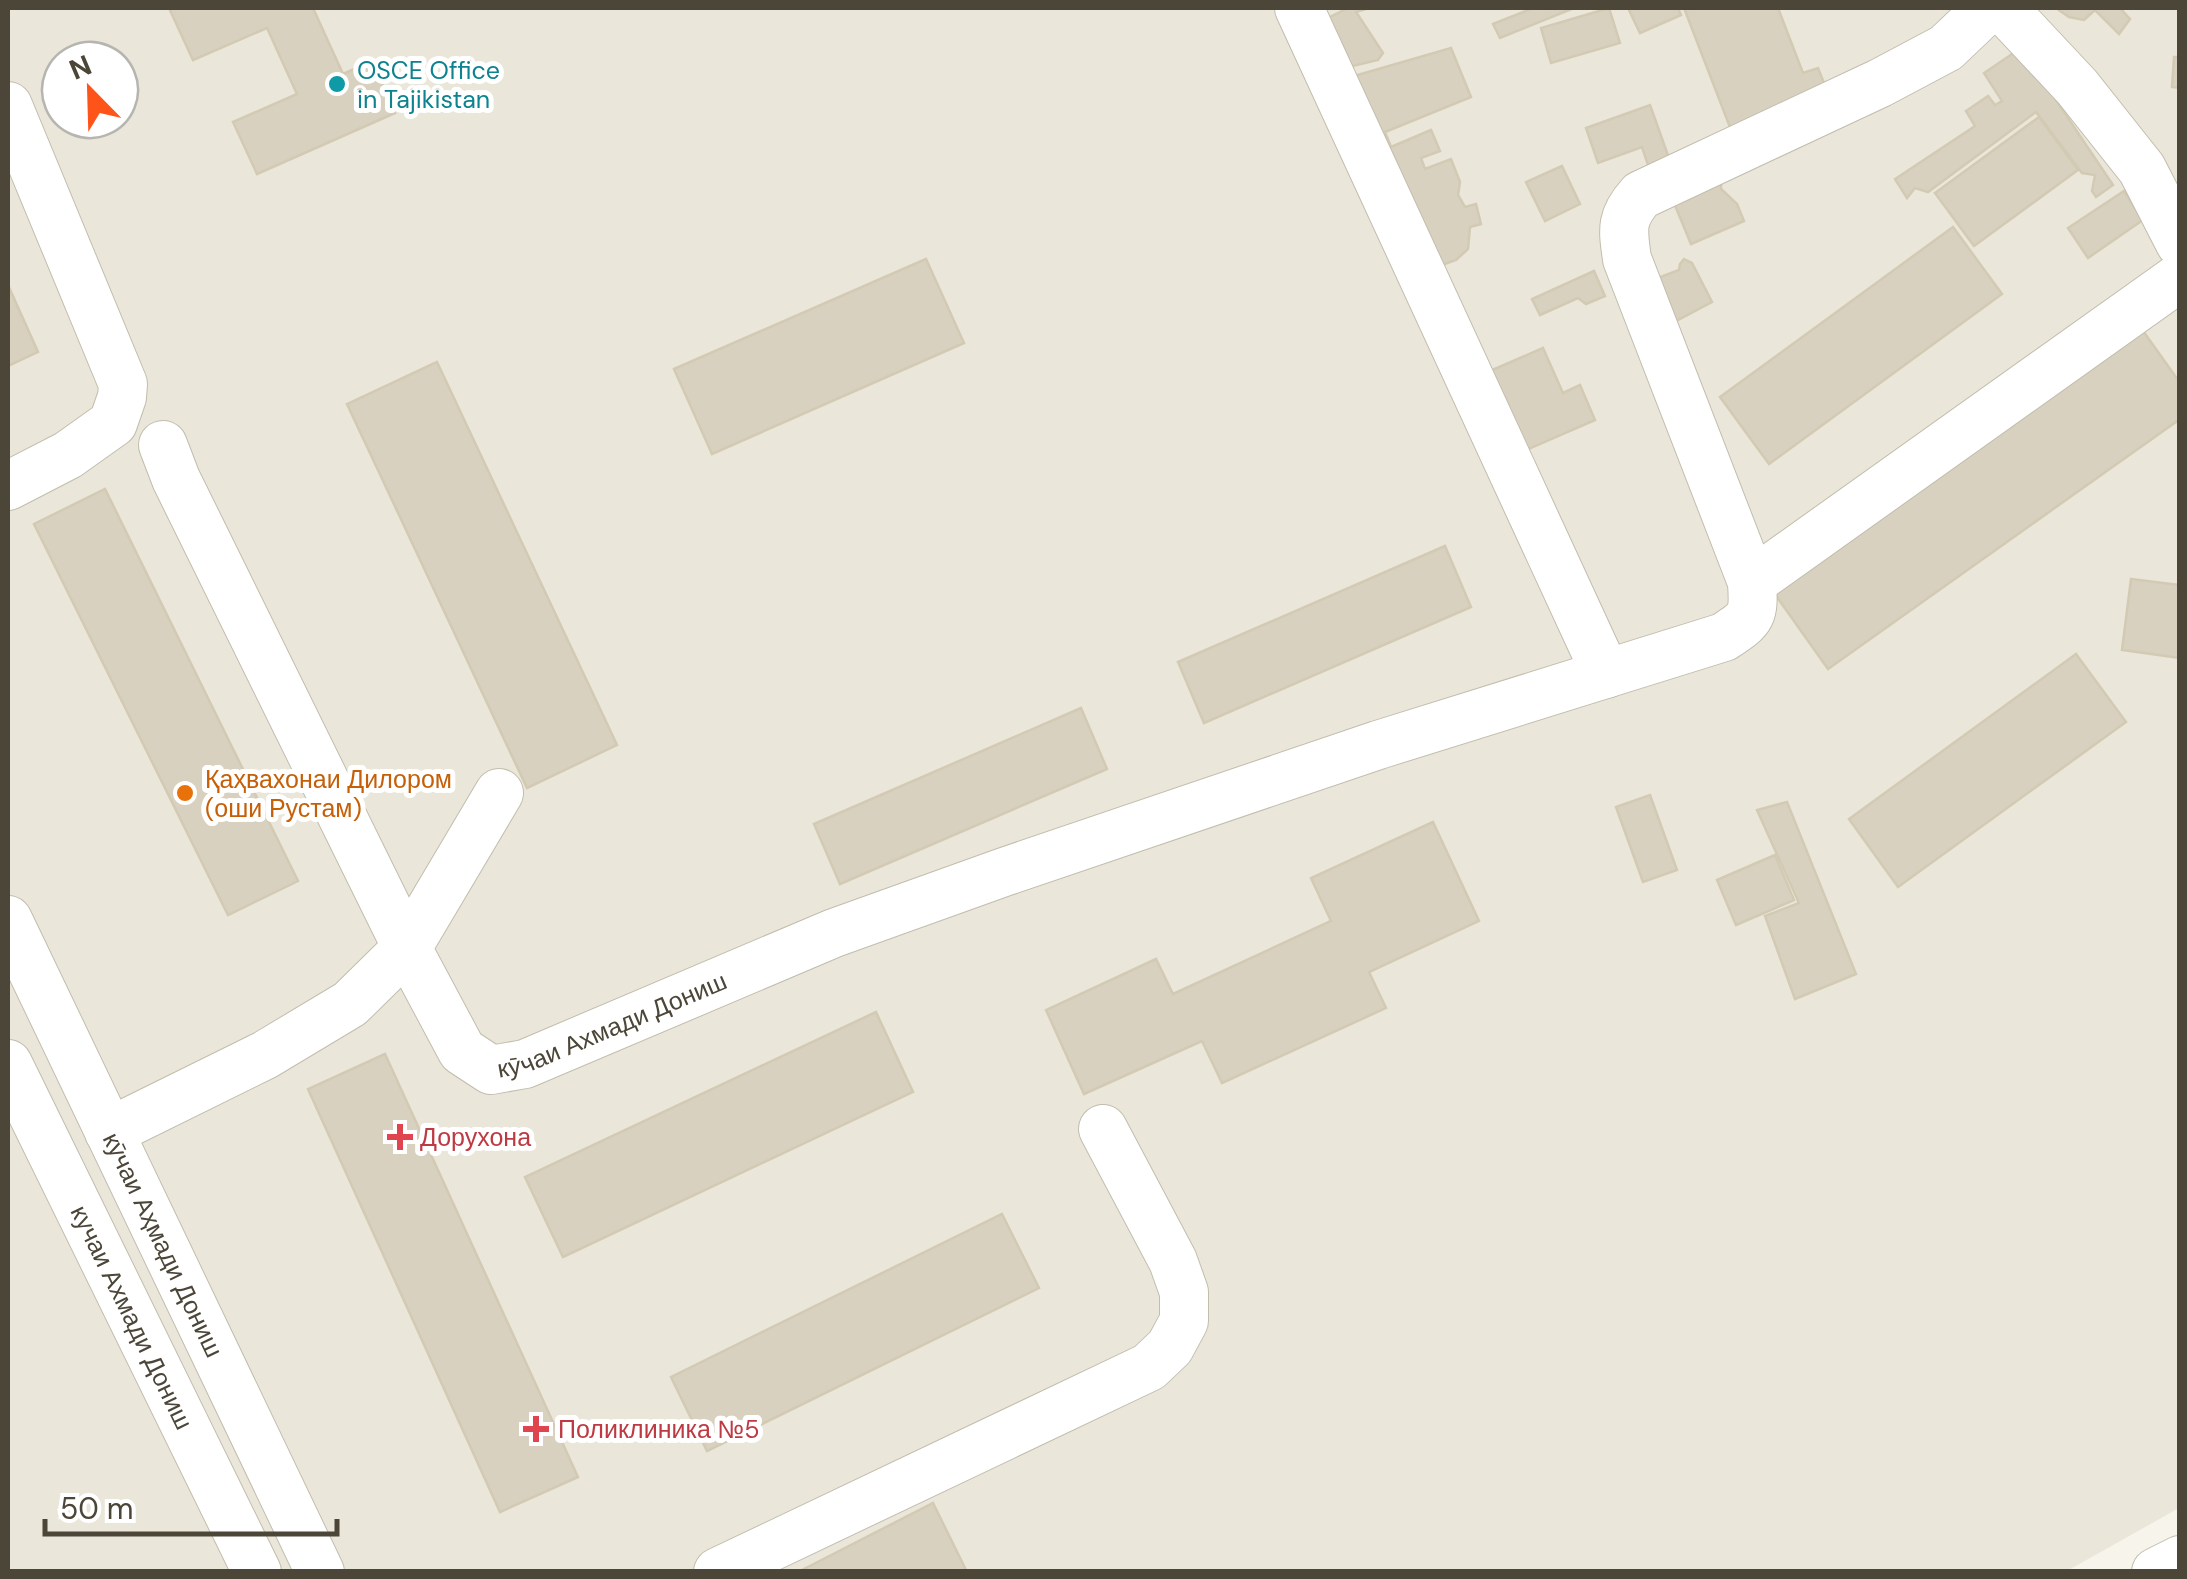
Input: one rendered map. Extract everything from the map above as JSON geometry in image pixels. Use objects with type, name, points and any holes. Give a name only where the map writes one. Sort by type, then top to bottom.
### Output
[{"type":"street","points":[[1299,8],[1606,674],[1724,637],[1747,622],[1753,604],[1752,582],[1627,259],[1623,230],[1628,210],[1641,195],[1946,48],[1988,8]]},
{"type":"street","points":[[2003,8],[2078,87],[2142,170],[2180,243]]},
{"type":"street","points":[[8,106],[123,384],[112,422],[68,455],[8,486]]},
{"type":"street","points":[[1752,582],[2180,278]]},
{"type":"street","name":"кӯчаи Ахмади Дониш","points":[[163,445],[176,479],[406,948],[462,1051],[491,1070],[525,1064],[834,933],[1023,865],[1606,674]]},
{"type":"street","points":[[108,1132],[265,1055],[350,1004],[406,948],[499,793]]},
{"type":"street","name":"кӯчаи Аҳмади Дониш","points":[[8,920],[320,1572]]},
{"type":"street","name":"кучаи Ахмади Дониш","points":[[8,1064],[21,1122],[257,1572]]},
{"type":"street","points":[[718,1572],[1149,1368],[1170,1347],[1184,1321],[1184,1292],[1173,1261],[1103,1129]]},
{"type":"street","points":[[2156,1572],[2180,1560]]},
{"type":"shaded area","points":[[8,8],[2179,8],[2179,1508],[2065,1572],[8,1572]]},
{"type":"building","name":"OSCE Office in Tajikistan","points":[[169,8],[313,8],[343,74],[372,61],[395,113],[257,174],[233,122],[297,94],[267,28],[193,60]]},
{"type":"building","points":[[1348,8],[1369,8],[1356,12],[1383,53],[1378,60],[1340,69],[1316,24]]},
{"type":"building","points":[[1533,8],[1574,8],[1500,38],[1493,24]]},
{"type":"building","points":[[1609,8],[1620,43],[1551,63],[1541,28]]},
{"type":"building","points":[[1628,8],[1678,8],[1681,15],[1640,33]]},
{"type":"building","points":[[1684,8],[1778,8],[1803,73],[1818,68],[1830,98],[1733,135]]},
{"type":"building","points":[[2056,8],[2120,8],[2130,19],[2119,34],[2095,10],[2084,20],[2069,17]]},
{"type":"building","points":[[1451,48],[1471,97],[1385,132],[1391,147],[1431,130],[1440,151],[1421,158],[1425,169],[1451,159],[1460,182],[1458,195],[1465,207],[1476,204],[1481,224],[1470,227],[1468,249],[1456,260],[1437,267],[1347,78]]},
{"type":"building","points":[[2021,48],[2113,185],[2096,197],[2092,191],[2095,175],[2082,173],[2036,112],[1928,192],[1915,188],[1907,198],[1895,179],[1975,126],[1966,111],[1988,96],[1995,105],[2002,101],[1984,73]]},
{"type":"building","points":[[2174,57],[2180,57],[2180,88],[2172,87]]},
{"type":"building","points":[[1650,105],[1670,161],[1649,168],[1642,147],[1598,163],[1586,128]]},
{"type":"building","points":[[2039,117],[2078,170],[1974,246],[1935,193]]},
{"type":"building","points":[[1562,166],[1580,204],[1545,221],[1526,182]]},
{"type":"building","points":[[1721,184],[1721,189],[1737,204],[1744,221],[1691,244],[1674,203]]},
{"type":"building","points":[[2124,191],[2143,220],[2088,258],[2068,228]]},
{"type":"building","points":[[1953,227],[2002,294],[1769,464],[1720,397]]},
{"type":"building","points":[[926,259],[964,343],[712,454],[674,369]]},
{"type":"building","points":[[1684,259],[1692,263],[1712,302],[1674,322],[1647,282],[1679,270]]},
{"type":"building","points":[[1594,271],[1605,296],[1586,304],[1578,298],[1540,315],[1532,299]]},
{"type":"building","points":[[8,285],[38,352],[8,366]]},
{"type":"building","points":[[2136,321],[2180,383],[2180,419],[1828,669],[1767,583]]},
{"type":"building","points":[[1543,348],[1563,393],[1580,385],[1595,420],[1524,451],[1490,371]]},
{"type":"building","points":[[437,362],[617,745],[527,788],[347,404]]},
{"type":"building","points":[[105,489],[298,881],[228,915],[34,524]]},
{"type":"building","points":[[1445,546],[1471,607],[1204,723],[1178,662]]},
{"type":"building","points":[[2131,579],[2180,585],[2180,658],[2122,650]]},
{"type":"building","points":[[2076,654],[2126,722],[1898,887],[1849,819]]},
{"type":"building","points":[[1081,708],[1107,769],[840,884],[814,824]]},
{"type":"building","points":[[1650,795],[1677,870],[1643,882],[1616,807]]},
{"type":"building","points":[[1787,802],[1856,974],[1795,999],[1765,916],[1799,903],[1757,810]]},
{"type":"building","points":[[1433,822],[1479,921],[1369,972],[1386,1008],[1222,1083],[1202,1041],[1084,1094],[1046,1010],[1156,959],[1173,994],[1331,921],[1311,878]]},
{"type":"building","points":[[1775,855],[1794,900],[1736,925],[1717,880]]},
{"type":"building","points":[[876,1012],[913,1092],[563,1257],[525,1177]]},
{"type":"building","points":[[385,1054],[578,1477],[500,1512],[308,1089]]},
{"type":"building","points":[[1002,1214],[1039,1288],[707,1451],[671,1377]]},
{"type":"building","points":[[933,1503],[967,1572],[798,1572]]},
{"type":"place","name":"OSCE Office in Tajikistan","points":[[337,84]]},
{"type":"place","name":"Қаҳвахонаи Дилором (оши Рустам)","points":[[185,793]]},
{"type":"place","name":"Дорухона","points":[[400,1137]]},
{"type":"place","name":"Поликлиника №5","points":[[536,1429]]}]
